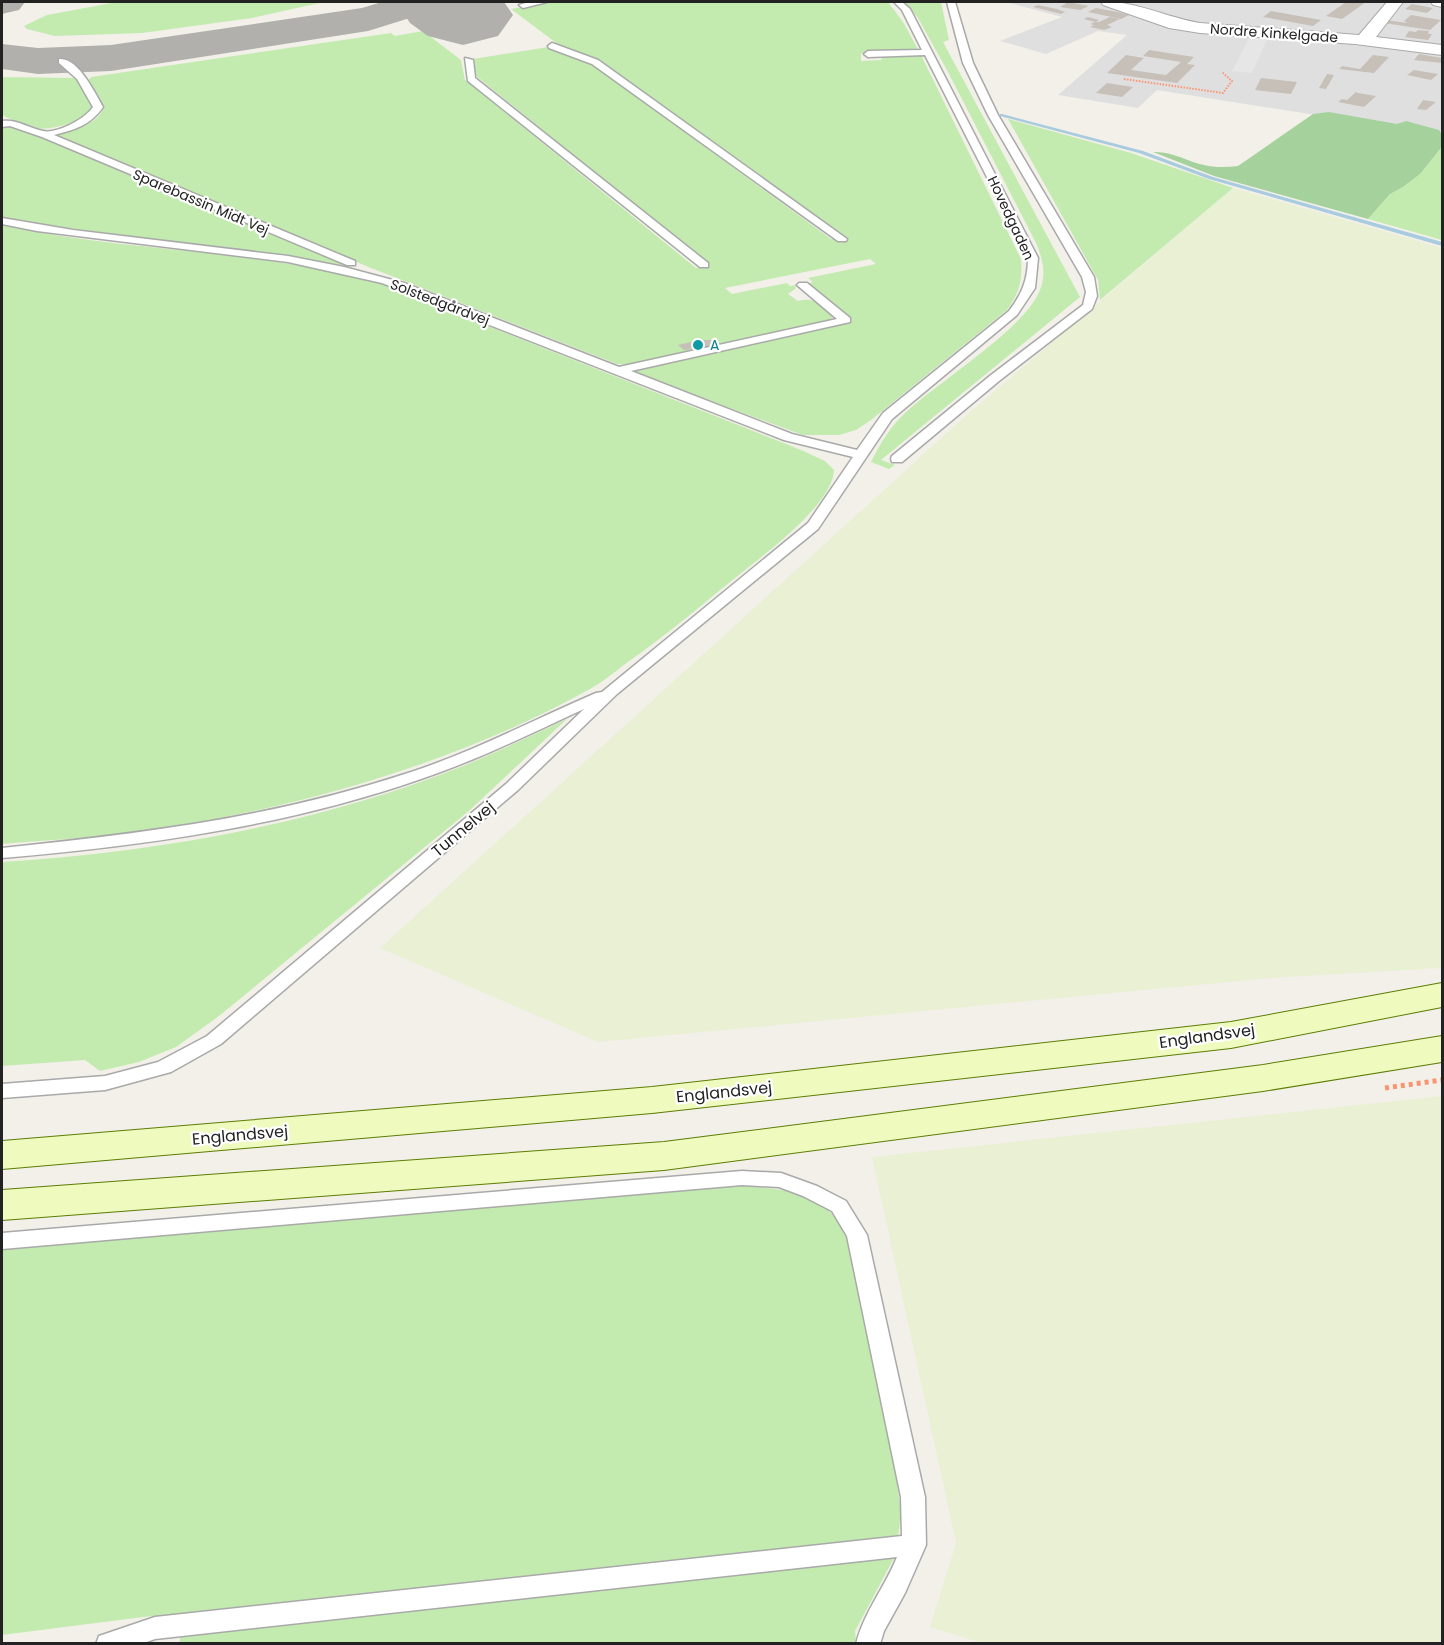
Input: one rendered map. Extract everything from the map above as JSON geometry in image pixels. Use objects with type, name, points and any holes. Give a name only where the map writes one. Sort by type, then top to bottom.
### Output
[{"type":"main road","name":"Englandsvej","points":[[2,1155],[652,1100],[1231,1035],[1443,995]]},
{"type":"main road","points":[[2,1205],[664,1156],[1263,1078],[1443,1049]]},
{"type":"street","name":"Nordre Kinkelgade","points":[[1109,2],[1175,24],[1200,28],[1363,40],[1443,50]]},
{"type":"street","points":[[1363,40],[1395,2]]},
{"type":"lane","points":[[523,4],[543,2]]},
{"type":"lane","name":"Hovedgaden","points":[[860,455],[887,416],[1013,313],[1028,294],[1034,277],[1033,258],[906,9],[898,2]]},
{"type":"lane","points":[[897,459],[995,378],[1088,307],[1092,300],[1093,290],[1088,277],[993,115],[968,63],[951,2]]},
{"type":"lane","points":[[552,46],[595,62],[842,239]]},
{"type":"lane","points":[[868,54],[928,52]]},
{"type":"lane","points":[[468,60],[471,79],[704,265]]},
{"type":"lane","points":[[45,135],[86,121],[94,115],[98,107],[81,78],[63,61]]},
{"type":"lane","name":"Sparebassin Midt Vej","points":[[2,124],[11,123],[45,135],[400,285]]},
{"type":"lane","name":"Solstedgårdvej","points":[[2,221],[59,231],[289,259],[345,269],[400,285],[788,437],[860,455]]},
{"type":"lane","points":[[616,371],[846,320],[803,285]]},
{"type":"lane","name":"Tunnelvej","points":[[2,1091],[105,1083],[164,1067],[214,1040],[512,787],[612,691],[813,526],[832,501],[860,455]]},
{"type":"lane","points":[[2,853],[137,840],[238,824],[328,802],[472,755],[612,691]]},
{"type":"lane","points":[[2,1241],[742,1178],[781,1180],[810,1191],[839,1206],[857,1235],[913,1497],[914,1545],[897,1586],[872,1628],[868,1644]]},
{"type":"lane","points":[[108,1644],[155,1628],[914,1545]]},
{"type":"path","points":[[1124,79],[1223,93],[1232,81],[1222,72]]},
{"type":"shaded area","points":[[1006,2],[1442,2],[1442,135],[1157,90],[1138,108],[1058,95],[1127,35],[1098,31],[1046,54],[1000,41],[1062,17]]},
{"type":"shaded area","points":[[1250,36],[1268,37],[1252,73],[1232,71]]},
{"type":"green space","points":[[117,2],[324,2],[252,18],[142,33],[55,36],[27,29],[24,26],[47,15]]},
{"type":"green space","points":[[551,2],[888,2],[903,22],[919,51],[861,53],[861,61],[881,60],[883,56],[920,53],[1021,259],[1019,286],[1015,298],[1007,310],[856,430],[839,435],[803,435],[633,373],[638,368],[852,321],[806,284],[813,282],[808,278],[876,264],[870,259],[725,288],[732,294],[787,283],[790,286],[796,285],[795,289],[788,294],[798,301],[808,300],[820,304],[832,314],[832,318],[828,321],[628,365],[617,364],[371,268],[56,137],[92,122],[101,112],[101,103],[88,81],[91,77],[391,33],[395,36],[423,31],[461,60],[465,80],[696,268],[709,265],[475,75],[473,59],[548,47],[590,63],[831,239],[848,238],[602,62],[559,45],[511,9]]},
{"type":"green space","points":[[904,2],[941,2],[949,40],[943,42],[1080,297],[881,460],[895,465],[889,469],[871,462],[895,424],[920,400],[999,338],[1017,321],[1040,290],[1043,277],[1042,259],[1035,241],[948,72],[918,18]]},
{"type":"green space","points":[[2,77],[75,78],[90,98],[92,109],[80,118],[57,127],[41,129],[25,126],[2,115]]},
{"type":"green space","points":[[1329,112],[1397,124],[1406,121],[1439,130],[1442,135],[1441,148],[1420,174],[1390,194],[1368,219],[1214,176],[1153,152],[1173,155],[1208,166],[1238,166],[1313,114]]},
{"type":"green space","points":[[1008,119],[1131,153],[1233,188],[1100,300],[1098,280]]},
{"type":"green space","points":[[10,125],[350,267],[263,252],[89,231],[2,217],[2,126]]},
{"type":"green space","points":[[1442,142],[1442,240],[1368,219],[1390,194],[1420,174],[1441,148]]},
{"type":"green space","points":[[1233,188],[1442,248],[1442,968],[1271,978],[598,1042],[380,948],[961,420]]},
{"type":"green space","points":[[2,225],[97,241],[288,264],[335,272],[382,284],[801,450],[825,461],[834,470],[831,483],[812,511],[784,538],[671,630],[608,677],[590,689],[535,717],[479,742],[362,783],[242,814],[120,834],[2,844]]},
{"type":"green space","points":[[567,719],[470,810],[219,1016],[176,1047],[139,1062],[100,1071],[85,1060],[2,1066],[2,862],[178,843],[294,819],[408,786],[476,761]]},
{"type":"green space","points":[[1442,1096],[1442,1643],[985,1644],[930,1627],[956,1543],[872,1157]]},
{"type":"green space","points":[[746,1186],[792,1192],[814,1200],[832,1214],[847,1238],[893,1458],[901,1510],[898,1540],[351,1600],[143,1617],[2,1635],[2,1248],[700,1187]]},
{"type":"green space","points":[[894,1558],[855,1631],[856,1643],[179,1644],[181,1634]]},
{"type":"building","points":[[1068,2],[1089,6],[1080,10],[1060,7]]},
{"type":"building","points":[[1346,2],[1366,2],[1342,19],[1326,16]]},
{"type":"building","points":[[1412,4],[1433,8],[1427,13],[1405,9]]},
{"type":"building","points":[[1038,5],[1065,12],[1061,14],[1033,7]]},
{"type":"building","points":[[1096,8],[1129,15],[1121,19],[1088,12]]},
{"type":"building","points":[[1271,11],[1321,20],[1313,26],[1263,17]]},
{"type":"building","points":[[1411,15],[1441,20],[1430,30],[1384,23],[1386,20],[1407,23],[1404,21]]},
{"type":"building","points":[[1088,17],[1099,20],[1096,22],[1110,17],[1120,19],[1107,25],[1112,27],[1104,30],[1090,27],[1094,25],[1090,24],[1095,22],[1084,19]]},
{"type":"building","points":[[1409,31],[1429,31],[1428,34],[1432,34],[1428,40],[1405,37]]},
{"type":"building","points":[[1149,50],[1194,57],[1187,64],[1195,65],[1177,83],[1107,73],[1126,55],[1144,58],[1131,70],[1166,75],[1181,62],[1143,56]]},
{"type":"building","points":[[1419,54],[1442,58],[1442,63],[1414,60]]},
{"type":"building","points":[[1373,55],[1389,57],[1374,73],[1339,69],[1342,66],[1360,69]]},
{"type":"building","points":[[1414,70],[1438,74],[1431,80],[1407,75]]},
{"type":"building","points":[[1327,74],[1334,75],[1326,89],[1319,88]]},
{"type":"building","points":[[1261,78],[1297,82],[1291,94],[1255,90]]},
{"type":"building","points":[[1107,83],[1133,87],[1122,97],[1096,93]]},
{"type":"building","points":[[1356,92],[1376,96],[1364,107],[1338,102],[1342,99],[1347,100]]},
{"type":"building","points":[[1423,100],[1436,102],[1426,110],[1417,109]]},
{"type":"building","name":"A","points":[[712,340],[719,346],[684,350],[678,345]]},
{"type":"waterway","points":[[1002,115],[1141,152],[1211,178],[1442,244]]},
{"type":"taxiway","points":[[2,57],[38,61],[111,58],[368,19],[399,9],[411,2]]},
{"type":"runway","points":[[445,2],[463,15]]},
{"type":"place","name":"A","points":[[698,345]]}]
